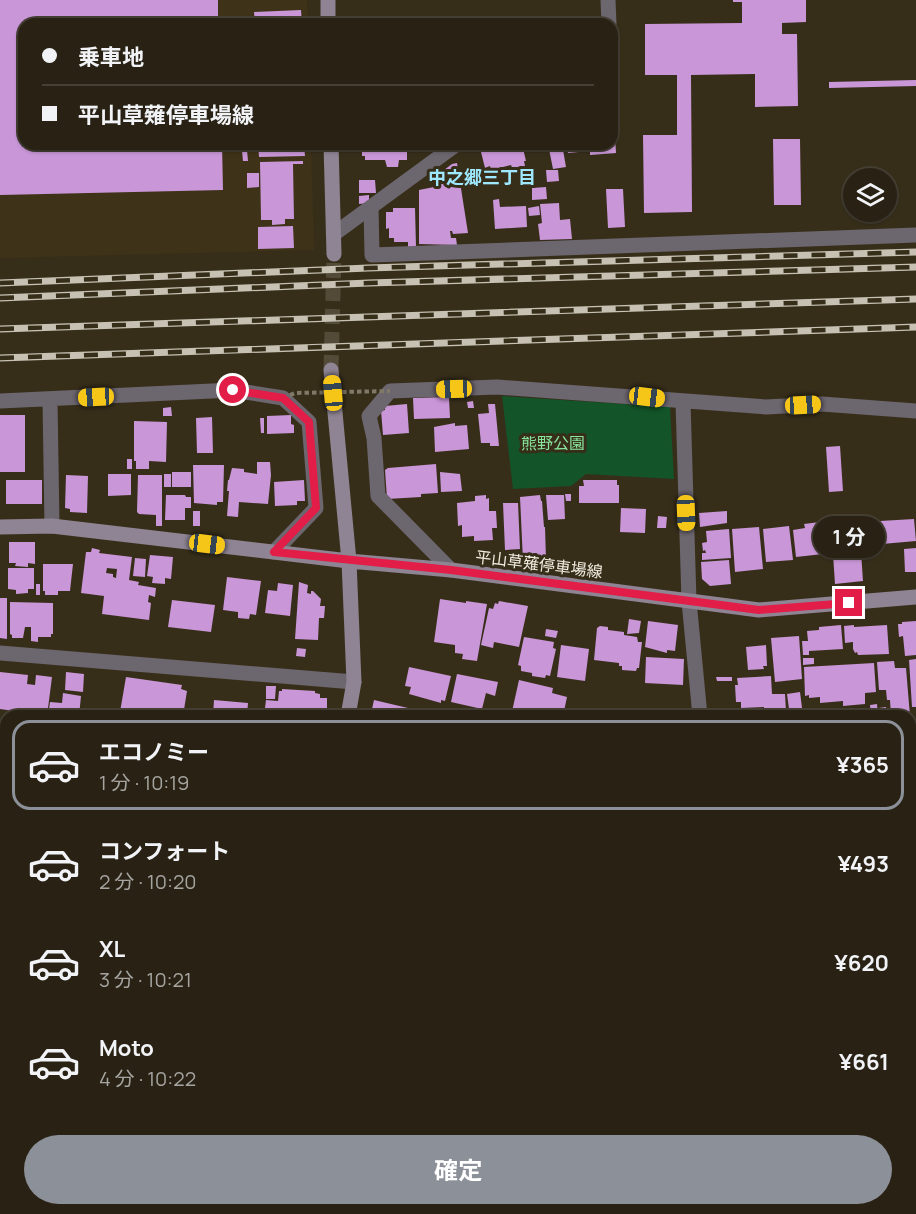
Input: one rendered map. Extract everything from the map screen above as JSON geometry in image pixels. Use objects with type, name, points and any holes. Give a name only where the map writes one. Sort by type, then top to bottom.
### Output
[{"type":"main road","points":[[328,0],[328,18]]},
{"type":"main road","points":[[332,150],[334,254]]},
{"type":"main road","points":[[331,370],[349,561],[354,682],[349,710]]},
{"type":"main road","name":"平山草薙停車場線","points":[[0,527],[52,526],[349,561],[451,570],[759,610],[916,597]]},
{"type":"street","points":[[608,0],[609,18]]},
{"type":"street","points":[[334,234],[449,150]]},
{"type":"street","points":[[371,207],[372,255],[916,235]]},
{"type":"street","points":[[451,570],[378,496],[374,438],[369,416],[390,391],[496,387],[766,407],[822,404],[916,411]]},
{"type":"street","points":[[0,401],[233,390],[283,398],[309,422],[316,508],[274,552]]},
{"type":"street","points":[[50,400],[52,526]]},
{"type":"street","points":[[683,402],[689,601],[699,710]]},
{"type":"street","points":[[0,653],[354,682]]},
{"type":"path","points":[[283,398],[295,393],[390,391]]},
{"type":"shaded area","points":[[0,0],[307,0],[308,18],[18,18],[18,150],[311,150],[314,250],[0,258]]},
{"type":"green space","name":"熊野公園","points":[[502,396],[670,407],[674,479],[586,474],[571,486],[513,489]]},
{"type":"building","points":[[0,0],[218,0],[218,18],[18,18],[18,150],[222,150],[223,190],[0,195]]},
{"type":"building","points":[[733,0],[806,0],[806,22],[782,23],[782,34],[797,34],[798,106],[755,107],[755,74],[691,75],[692,212],[644,213],[643,135],[677,135],[677,75],[645,75],[645,24],[742,23],[742,2],[733,2]]},
{"type":"building","points":[[301,10],[302,18],[254,18],[254,12]]},
{"type":"building","points":[[916,80],[916,86],[829,88],[829,82]]},
{"type":"building","points":[[773,139],[800,139],[801,205],[774,205]]},
{"type":"building","points":[[247,150],[248,161],[243,161],[242,151]]},
{"type":"building","points":[[258,150],[304,150],[305,156],[259,157]]},
{"type":"building","points":[[362,150],[407,150],[407,160],[399,160],[398,167],[387,167],[385,160],[365,160],[365,156],[362,156]]},
{"type":"building","points":[[410,150],[444,151],[410,151]]},
{"type":"building","points":[[480,150],[523,150],[525,166],[513,170],[511,165],[491,170],[490,166],[485,168]]},
{"type":"building","points":[[549,150],[563,150],[566,167],[553,169]]},
{"type":"building","points":[[568,150],[616,150],[616,153],[590,155],[590,151],[568,153]]},
{"type":"building","points":[[303,161],[303,164],[293,164],[294,219],[285,219],[285,224],[272,225],[272,220],[261,220],[260,162]]},
{"type":"building","points":[[457,163],[468,233],[453,234],[450,231],[451,238],[456,238],[457,245],[419,244],[419,190],[434,187],[435,179],[445,177],[444,170]]},
{"type":"building","points":[[546,170],[558,170],[559,181],[547,182]]},
{"type":"building","points":[[247,173],[259,173],[259,187],[247,188]]},
{"type":"building","points":[[359,180],[375,180],[376,193],[359,193]]},
{"type":"building","points":[[546,187],[547,199],[532,200],[532,188]]},
{"type":"building","points":[[606,189],[623,189],[625,227],[608,228]]},
{"type":"building","points":[[369,195],[369,203],[359,204],[359,196]]},
{"type":"building","points":[[499,199],[500,207],[526,206],[527,227],[495,229],[493,200]]},
{"type":"building","points":[[559,203],[560,220],[570,219],[572,239],[540,240],[538,224],[542,223],[540,204]]},
{"type":"building","points":[[539,206],[540,215],[529,216],[528,208]]},
{"type":"building","points":[[393,208],[415,208],[416,247],[408,247],[408,242],[394,242],[394,238],[389,238],[389,228],[386,229],[386,212],[393,212]]},
{"type":"building","points":[[293,226],[294,248],[258,249],[258,227]]},
{"type":"building","points":[[449,397],[450,418],[414,419],[413,398]]},
{"type":"building","points":[[473,401],[474,408],[468,408],[467,402]]},
{"type":"building","points":[[407,404],[409,433],[383,435],[381,411],[385,410],[385,406]]},
{"type":"building","points":[[488,404],[495,404],[499,446],[481,443],[478,414],[489,413]]},
{"type":"building","points":[[171,407],[172,416],[163,416],[163,408]]},
{"type":"building","points":[[0,415],[25,415],[25,472],[0,472]]},
{"type":"building","points":[[291,415],[294,433],[267,434],[267,416]]},
{"type":"building","points":[[212,417],[213,453],[197,453],[196,418]]},
{"type":"building","points":[[260,418],[264,418],[264,433],[261,433]]},
{"type":"building","points":[[134,421],[167,422],[166,462],[149,461],[149,469],[136,469]]},
{"type":"building","points":[[455,423],[455,426],[467,425],[469,449],[435,452],[434,427]]},
{"type":"building","points":[[840,446],[843,491],[829,492],[826,447]]},
{"type":"building","points":[[127,459],[132,459],[132,469],[127,469]]},
{"type":"building","points":[[257,462],[270,462],[268,504],[239,502],[238,517],[227,516],[228,480],[232,468],[244,469],[244,472],[257,474]]},
{"type":"building","points":[[436,464],[438,493],[421,494],[421,497],[387,499],[385,470]]},
{"type":"building","points":[[193,465],[224,465],[223,502],[217,502],[217,505],[194,503]]},
{"type":"building","points":[[172,472],[191,472],[191,487],[172,487]]},
{"type":"building","points":[[440,472],[460,474],[462,491],[441,492]]},
{"type":"building","points":[[108,474],[131,474],[131,495],[108,496]]},
{"type":"building","points":[[164,474],[171,474],[171,487],[164,487]]},
{"type":"building","points":[[66,475],[88,476],[87,513],[70,512],[70,509],[65,508]]},
{"type":"building","points":[[138,475],[162,475],[162,526],[156,526],[156,515],[137,512]]},
{"type":"building","points":[[6,480],[42,480],[42,504],[6,504]]},
{"type":"building","points":[[304,480],[305,501],[297,501],[297,505],[275,506],[274,482]]},
{"type":"building","points":[[583,480],[617,480],[619,503],[579,503],[579,486],[584,486]]},
{"type":"building","points":[[565,494],[571,494],[571,501],[566,501]]},
{"type":"building","points":[[166,495],[191,497],[191,508],[185,508],[185,520],[165,520]]},
{"type":"building","points":[[486,495],[486,499],[489,498],[489,511],[496,511],[497,528],[492,528],[493,540],[474,541],[474,536],[462,537],[462,525],[458,526],[457,503],[475,501],[475,496]]},
{"type":"building","points":[[540,495],[545,527],[546,560],[523,561],[520,497]]},
{"type":"building","points":[[546,495],[564,495],[565,519],[548,520]]},
{"type":"building","points":[[503,503],[518,503],[520,549],[505,550]]},
{"type":"building","points":[[621,508],[646,509],[645,533],[620,532]]},
{"type":"building","points":[[193,511],[200,511],[200,526],[193,526]]},
{"type":"building","points":[[727,511],[727,523],[700,527],[699,513]]},
{"type":"building","points":[[658,516],[667,517],[666,528],[657,528]]},
{"type":"building","points":[[876,519],[878,538],[869,539],[869,543],[864,543],[862,520]]},
{"type":"building","points":[[914,519],[916,541],[882,544],[880,521]]},
{"type":"building","points":[[820,522],[823,554],[796,557],[793,530],[805,528],[804,524]]},
{"type":"building","points":[[789,526],[793,560],[766,562],[763,529]]},
{"type":"building","points":[[759,527],[763,569],[735,572],[732,529]]},
{"type":"building","points":[[729,529],[731,558],[702,560],[702,553],[706,553],[705,550],[703,551],[702,543],[707,542],[706,531]]},
{"type":"building","points":[[9,542],[35,542],[35,564],[28,563],[28,567],[9,563]]},
{"type":"building","points":[[92,548],[100,550],[99,553],[132,557],[129,580],[139,582],[138,585],[156,588],[155,597],[149,595],[148,602],[151,603],[149,620],[102,614],[104,596],[81,593],[86,552],[91,552]],"holes":[[[107,568],[117,569],[116,578],[113,574],[106,573]]]},
{"type":"building","points":[[916,548],[916,572],[905,572],[904,549]]},
{"type":"building","points":[[861,552],[863,581],[835,584],[833,554]]},
{"type":"building","points":[[150,555],[173,557],[171,579],[165,578],[165,584],[152,583],[153,577],[147,576]]},
{"type":"building","points":[[135,558],[146,559],[145,577],[133,576]]},
{"type":"building","points":[[729,560],[731,584],[710,586],[702,579],[701,562]]},
{"type":"building","points":[[43,564],[73,564],[70,591],[58,591],[58,595],[45,595]]},
{"type":"building","points":[[8,568],[34,568],[34,589],[28,589],[28,593],[16,594],[16,590],[8,589]]},
{"type":"building","points":[[227,577],[261,581],[256,615],[250,614],[249,619],[238,618],[238,612],[223,610]]},
{"type":"building","points":[[299,582],[308,585],[307,593],[311,594],[313,591],[321,599],[320,606],[325,606],[324,618],[319,618],[318,640],[295,639]]},
{"type":"building","points":[[278,583],[293,585],[290,616],[265,613],[268,590],[277,591]]},
{"type":"building","points":[[36,584],[40,584],[40,595],[36,595]]},
{"type":"building","points":[[0,598],[7,598],[7,639],[0,638]]},
{"type":"building","points":[[440,599],[487,604],[477,661],[462,659],[463,654],[455,653],[455,645],[434,642]]},
{"type":"building","points":[[172,600],[215,605],[211,632],[168,627]]},
{"type":"building","points":[[499,601],[528,606],[519,647],[494,642],[493,648],[481,645],[489,608],[493,609],[495,603],[498,604]]},
{"type":"building","points":[[10,602],[53,603],[53,634],[51,637],[38,637],[38,642],[31,641],[31,627],[25,627],[23,638],[12,638]]},
{"type":"building","points":[[629,619],[641,621],[639,633],[627,634]]},
{"type":"building","points":[[648,621],[678,625],[675,651],[667,650],[667,653],[645,647]]},
{"type":"building","points":[[916,621],[916,655],[905,656],[903,636],[899,637],[898,624]]},
{"type":"building","points":[[841,625],[843,649],[809,651],[809,655],[803,655],[802,641],[808,641],[807,631],[819,630],[819,627]]},
{"type":"building","points":[[854,625],[854,627],[887,625],[889,654],[858,655],[857,652],[855,653],[853,642],[845,643],[844,626]]},
{"type":"building","points":[[608,627],[608,630],[624,632],[624,635],[637,637],[638,642],[642,642],[639,668],[636,671],[622,670],[619,663],[594,660],[597,628]]},
{"type":"building","points":[[546,629],[558,631],[556,638],[545,636]]},
{"type":"building","points":[[799,636],[802,679],[775,682],[771,638]]},
{"type":"building","points":[[524,637],[554,642],[553,648],[556,649],[550,676],[546,675],[545,678],[532,676],[532,673],[521,671],[521,666],[518,665]]},
{"type":"building","points":[[561,645],[589,649],[585,681],[557,677]]},
{"type":"building","points":[[766,645],[767,666],[763,666],[764,669],[748,670],[746,647]]},
{"type":"building","points":[[297,648],[306,649],[305,657],[296,656]]},
{"type":"building","points":[[646,657],[684,659],[683,685],[645,683]]},
{"type":"building","points":[[803,658],[814,658],[814,664],[803,665]]},
{"type":"building","points":[[916,659],[916,707],[912,707],[909,660]]},
{"type":"building","points":[[894,661],[895,668],[906,668],[910,710],[891,710],[886,690],[879,690],[877,662]]},
{"type":"building","points":[[874,663],[876,692],[865,693],[865,704],[843,706],[843,701],[820,703],[820,697],[805,696],[804,667]]},
{"type":"building","points":[[409,667],[451,676],[445,701],[441,700],[441,703],[409,694],[411,687],[405,686]]},
{"type":"building","points":[[0,672],[28,675],[27,684],[35,685],[36,675],[52,677],[48,710],[0,709]]},
{"type":"building","points":[[66,672],[84,674],[83,692],[65,690]]},
{"type":"building","points":[[457,674],[498,682],[495,696],[486,693],[482,709],[451,702]]},
{"type":"building","points":[[771,676],[772,694],[785,694],[786,710],[764,710],[764,707],[741,708],[741,702],[736,702],[737,678]]},
{"type":"building","points":[[126,677],[182,685],[181,689],[187,691],[184,710],[120,710]]},
{"type":"building","points":[[716,677],[732,677],[732,681],[717,681]]},
{"type":"building","points":[[519,680],[553,688],[552,693],[567,697],[564,710],[512,710]]},
{"type":"building","points":[[266,686],[276,686],[275,699],[266,699]]},
{"type":"building","points":[[282,689],[315,691],[320,694],[320,698],[327,698],[327,710],[265,710],[266,700],[278,701],[279,691]]},
{"type":"building","points":[[800,692],[802,708],[789,709],[787,694]]},
{"type":"building","points":[[63,693],[81,696],[80,710],[49,710],[50,702],[62,703]]},
{"type":"building","points":[[214,700],[248,703],[247,710],[213,710]]},
{"type":"building","points":[[374,700],[408,708],[408,710],[372,709]]},
{"type":"building","points":[[877,704],[878,710],[870,710],[870,705]]},
{"type":"tunnel","points":[[331,370],[334,254]]},
{"type":"railway","points":[[0,283],[368,268],[916,252]]},
{"type":"railway","points":[[0,298],[369,283],[916,267]]},
{"type":"railway","points":[[0,329],[916,299]]},
{"type":"railway","points":[[0,358],[916,327]]},
{"type":"district","name":"中之郷三丁目","points":[[482,177]]},
{"type":"route","points":[[233,390],[283,398],[309,422],[316,508],[274,552],[451,570],[759,610],[849,603]]}]
